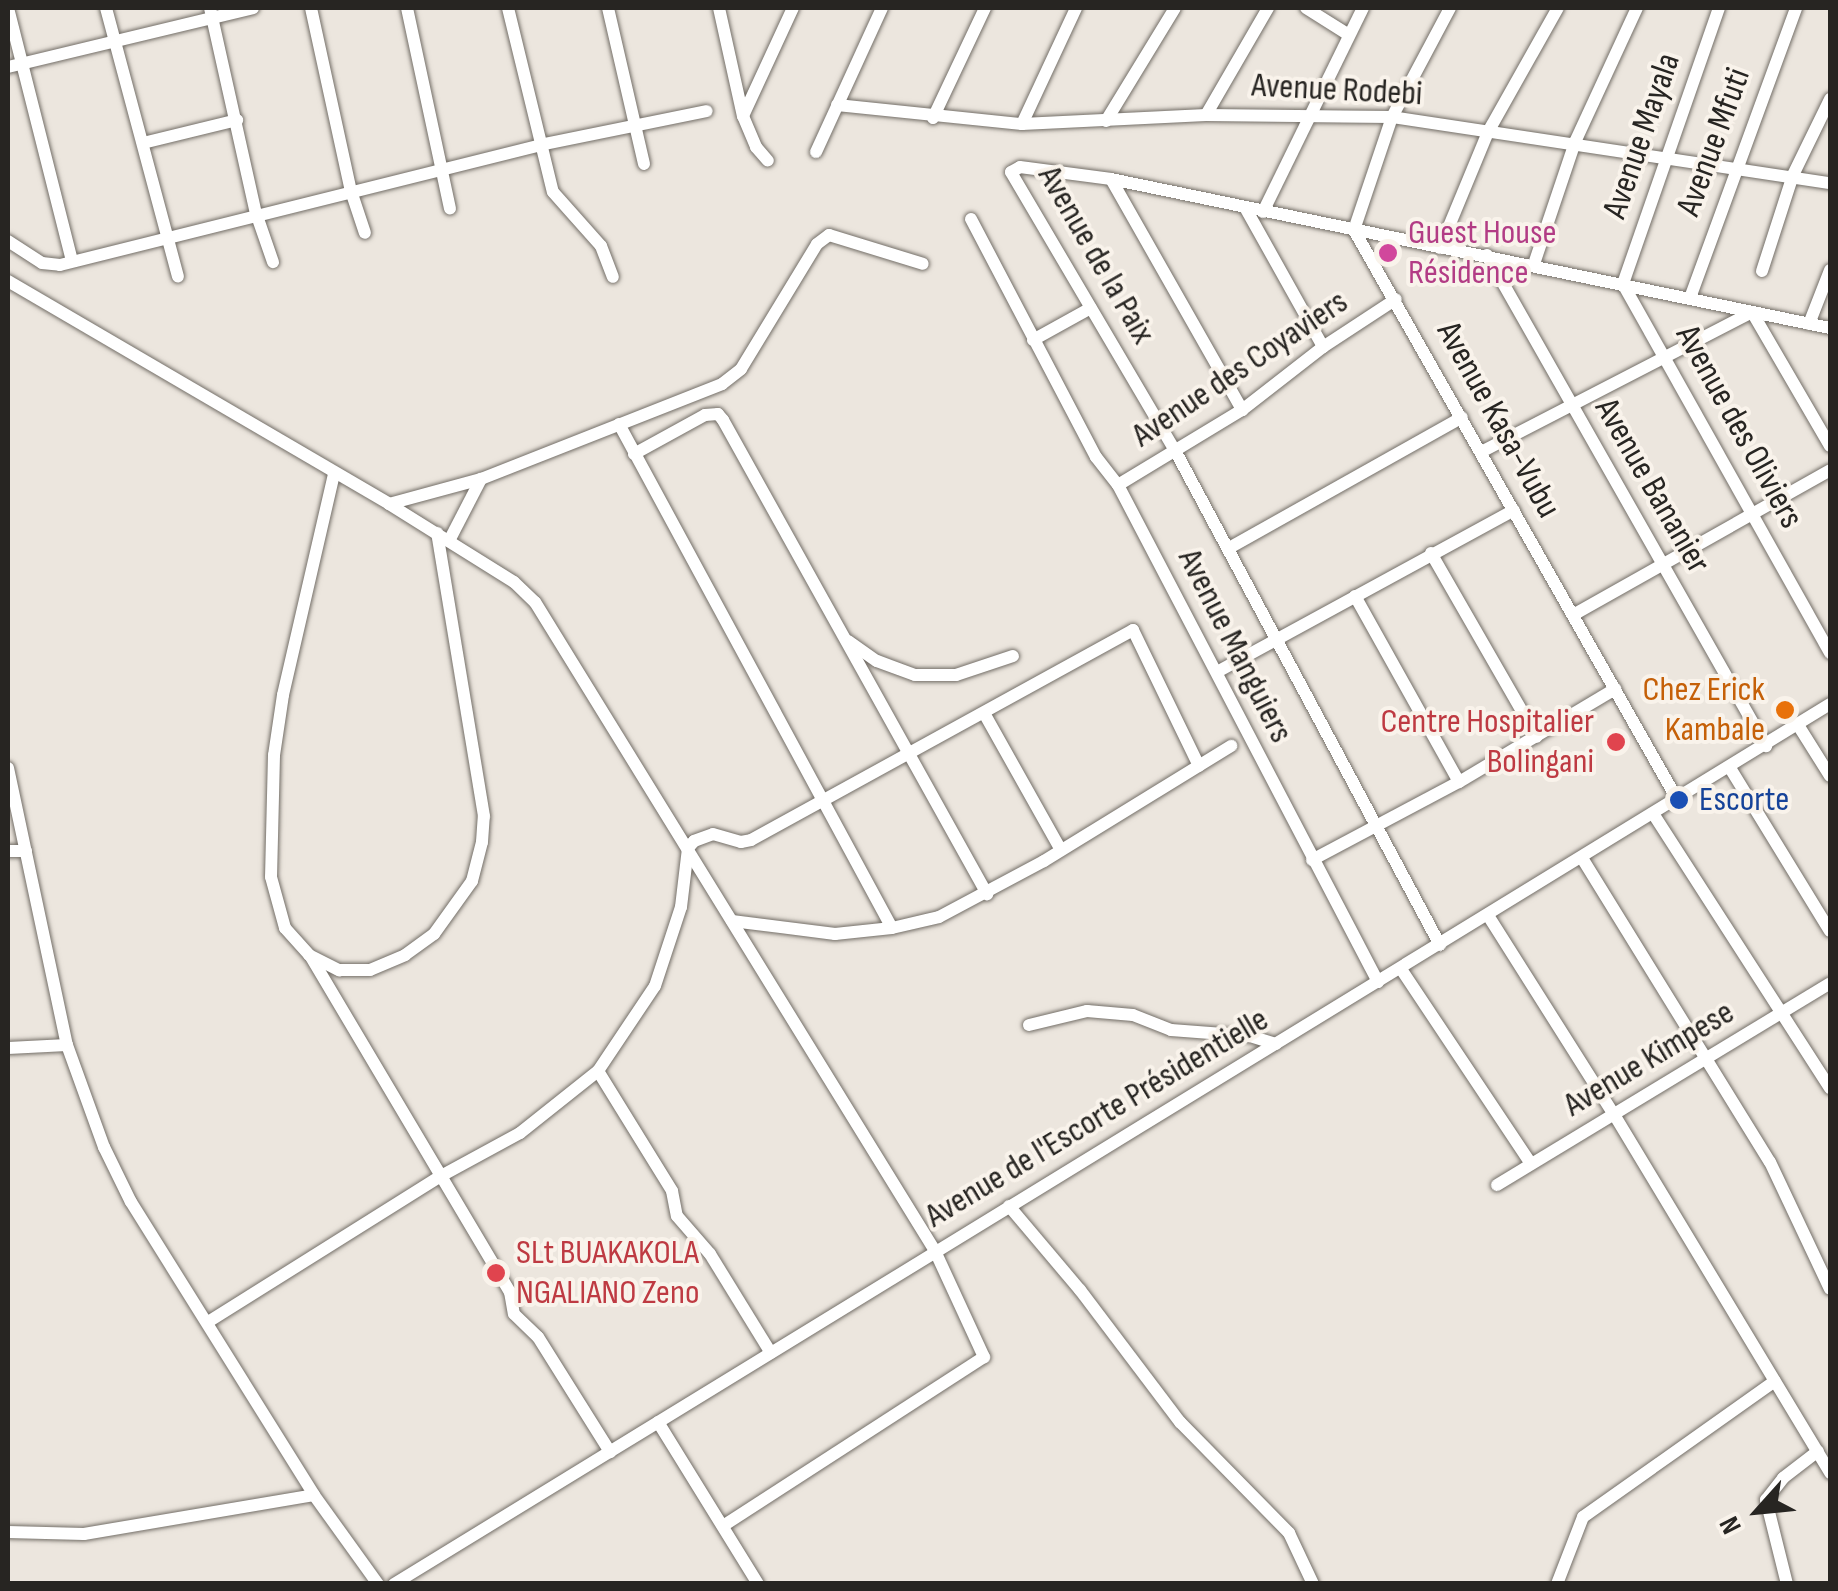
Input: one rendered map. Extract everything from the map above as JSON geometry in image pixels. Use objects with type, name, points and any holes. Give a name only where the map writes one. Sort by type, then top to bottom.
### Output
[{"type":"street","points":[[8,8],[72,261]]},
{"type":"street","points":[[106,8],[178,276]]},
{"type":"street","points":[[8,67],[116,43],[212,12],[253,8]]},
{"type":"street","points":[[312,8],[351,191],[364,233]]},
{"type":"street","points":[[407,8],[450,208]]},
{"type":"street","points":[[508,8],[553,192],[601,246],[614,277]]},
{"type":"street","points":[[608,8],[644,164]]},
{"type":"street","points":[[719,8],[742,116],[756,147],[768,161]]},
{"type":"street","points":[[742,116],[793,8]]},
{"type":"street","points":[[816,152],[882,8]]},
{"type":"street","points":[[933,118],[985,8]]},
{"type":"street","points":[[1022,124],[1076,8]]},
{"type":"street","points":[[1106,121],[1175,8]]},
{"type":"street","points":[[1206,115],[1268,8]]},
{"type":"street","points":[[1306,8],[1350,35]]},
{"type":"street","points":[[1263,212],[1363,8]]},
{"type":"street","points":[[1354,230],[1392,117],[1450,8]]},
{"type":"street","points":[[1440,248],[1488,132],[1558,8]]},
{"type":"street","points":[[1534,264],[1575,142],[1637,8]]},
{"type":"street","points":[[1702,8],[1718,11]]},
{"type":"street","name":"Avenue Mfuti","points":[[1690,298],[1735,166],[1796,8]]},
{"type":"street","name":"Avenue Mayala","points":[[1623,284],[1718,11]]},
{"type":"street","points":[[212,12],[256,213],[273,262]]},
{"type":"street","points":[[1762,271],[1793,175],[1830,99]]},
{"type":"street","name":"Avenue Rodebi","points":[[837,105],[933,118],[1022,124],[1206,115],[1392,117],[1830,182]]},
{"type":"street","points":[[8,241],[50,266],[256,213],[444,172],[540,145],[707,111]]},
{"type":"street","points":[[143,144],[237,120]]},
{"type":"street","name":"Avenue de la Paix","points":[[1440,945],[1230,548],[1011,172],[1020,167],[1112,178],[1830,328]]},
{"type":"street","points":[[1112,178],[1242,410]]},
{"type":"street","points":[[1246,209],[1323,347]]},
{"type":"street","name":"Avenue Manguiers","points":[[971,219],[1096,457],[1118,486],[1378,982]]},
{"type":"street","name":"Avenue Kasa-Vubu","points":[[1354,230],[1678,799]]},
{"type":"street","points":[[389,504],[481,479],[733,378],[817,244],[829,234],[923,264]]},
{"type":"street","name":"Avenue Bananier","points":[[1487,256],[1766,746]]},
{"type":"street","points":[[1808,324],[1830,270]]},
{"type":"street","points":[[8,280],[389,504],[514,582],[535,602],[935,1250],[984,1357],[723,1526]]},
{"type":"street","name":"Avenue des Oliviers","points":[[1623,284],[1830,653]]},
{"type":"street","name":"Avenue des Coyaviers","points":[[1118,486],[1177,454],[1396,299]]},
{"type":"street","points":[[1033,340],[1091,308]]},
{"type":"street","points":[[1482,451],[1570,402],[1752,312],[1830,446]]},
{"type":"street","points":[[634,454],[705,415],[718,414],[987,894]]},
{"type":"street","points":[[1230,548],[1462,416]]},
{"type":"street","points":[[618,424],[826,799],[892,928]]},
{"type":"street","points":[[1573,614],[1830,470]]},
{"type":"street","points":[[334,474],[282,696],[274,755],[271,877],[276,904],[284,928],[310,955],[510,1292],[514,1314],[538,1337],[610,1452]]},
{"type":"street","points":[[310,955],[340,970],[370,970],[405,955],[434,934],[472,880],[484,816],[443,537],[481,479]]},
{"type":"street","points":[[1217,672],[1514,510]]},
{"type":"street","points":[[1431,553],[1537,737]]},
{"type":"street","points":[[1355,596],[1459,782]]},
{"type":"street","points":[[688,848],[713,834],[741,842],[751,840],[1133,630],[1199,766]]},
{"type":"street","points":[[842,636],[877,661],[915,675],[956,675],[1013,656]]},
{"type":"street","points":[[1312,860],[1459,782],[1615,689]]},
{"type":"street","name":"Avenue de l'Escorte Présidentielle","points":[[394,1584],[935,1250],[1489,917],[1830,704]]},
{"type":"street","points":[[984,713],[1061,850]]},
{"type":"street","points":[[1798,725],[1830,776]]},
{"type":"street","points":[[732,921],[835,934],[892,928],[952,912],[1231,746]]},
{"type":"street","points":[[8,768],[68,1045],[116,1174],[314,1494],[378,1584]]},
{"type":"street","points":[[1730,768],[1830,931]]},
{"type":"street","points":[[1654,815],[1830,1088]]},
{"type":"street","points":[[208,1322],[441,1176],[532,1126],[598,1072],[655,986],[681,907],[688,848]]},
{"type":"street","points":[[8,851],[26,850]]},
{"type":"street","points":[[1582,858],[1710,1058],[1770,1162],[1830,1290]]},
{"type":"street","points":[[1489,917],[1615,1116],[1830,1473]]},
{"type":"street","points":[[1402,968],[1531,1164]]},
{"type":"street","name":"Avenue Kimpese","points":[[1496,1184],[1615,1116],[1830,983]]},
{"type":"street","points":[[1030,1025],[1087,1011],[1133,1015],[1171,1030],[1250,1036],[1276,1044]]},
{"type":"street","points":[[8,1048],[68,1045]]},
{"type":"street","points":[[598,1072],[672,1191],[678,1216],[710,1254],[771,1353]]},
{"type":"street","points":[[1009,1206],[1080,1290],[1180,1422],[1289,1533],[1314,1584]]},
{"type":"street","points":[[1557,1584],[1582,1517],[1775,1381]]},
{"type":"street","points":[[658,1422],[758,1584]]},
{"type":"street","points":[[1787,1584],[1766,1500],[1783,1478],[1818,1452]]},
{"type":"street","points":[[8,1532],[84,1534],[314,1494]]},
{"type":"place","name":"Guest House Résidence","points":[[1388,253]]},
{"type":"place","name":"Chez Erick Kambale","points":[[1785,710]]},
{"type":"place","name":"Centre Hospitalier Bolingani","points":[[1616,742]]},
{"type":"place","name":"Escorte","points":[[1679,800]]},
{"type":"place","name":"SLt BUAKAKOLA NGALIANO Zeno","points":[[496,1273]]}]
